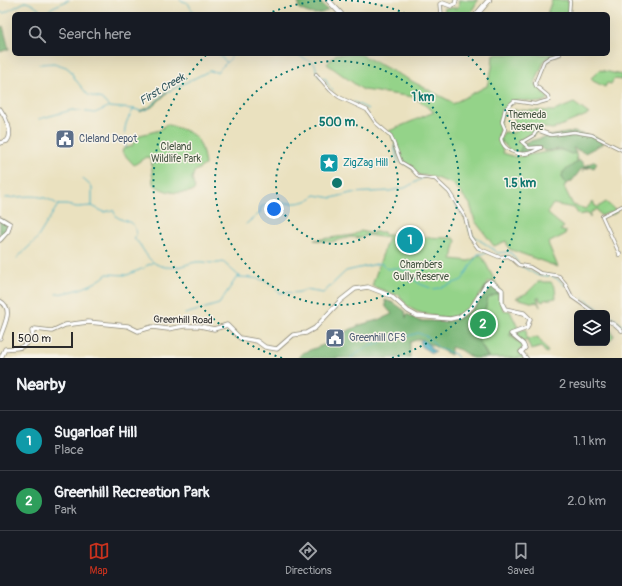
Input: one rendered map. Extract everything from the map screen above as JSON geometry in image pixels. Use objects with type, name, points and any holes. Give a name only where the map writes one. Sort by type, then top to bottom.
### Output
[{"type":"highway","points":[[328,0],[340,12]]},
{"type":"highway","points":[[331,0],[340,12]]},
{"type":"highway","points":[[478,12],[488,0]]},
{"type":"main road","points":[[442,12],[441,5],[453,6],[456,0]]},
{"type":"main road","points":[[0,110],[6,117],[10,135],[7,141],[0,143]]},
{"type":"main road","points":[[0,218],[10,224],[8,231],[0,240]]},
{"type":"main road","name":"Greenhill Road","points":[[0,358],[5,349],[21,349],[25,346],[33,337],[32,331],[35,329],[52,331],[66,324],[88,322],[128,326],[138,331],[154,327],[168,329],[184,326],[200,326],[214,329],[227,325],[240,338],[257,342],[266,348],[277,349],[293,335],[306,333],[315,328],[341,300],[355,289],[368,287],[391,296],[408,311],[417,316],[450,319],[459,317],[472,307],[486,284],[490,281],[502,290],[502,303],[505,309],[524,313],[530,319],[527,328],[511,334],[523,344],[525,348],[521,352],[526,358]]},
{"type":"main road","points":[[0,302],[6,307],[8,318],[0,338]]},
{"type":"street","points":[[569,12],[570,0]]},
{"type":"street","points":[[553,56],[544,61],[535,83],[536,86],[547,94],[549,100],[541,103],[516,101],[510,103],[504,110],[505,116],[502,122],[505,129],[501,138],[502,143],[507,149],[522,154],[542,148],[529,148],[522,142],[534,135],[537,130],[551,136],[574,132],[592,135],[622,150]]},
{"type":"street","points":[[316,74],[330,90],[342,99],[353,102],[367,110],[376,123],[391,136],[400,162],[411,168],[419,177],[435,179],[453,197],[456,205],[466,218],[468,232],[476,246],[482,251],[501,257],[509,256],[519,265],[530,267],[540,273],[557,275],[564,280],[575,299],[592,310]]},
{"type":"street","points":[[620,255],[603,217],[605,214],[622,206]]},
{"type":"street","points":[[610,322],[622,331]]},
{"type":"green space","points":[[298,0],[317,0],[328,10],[324,12],[305,12],[298,8]]},
{"type":"green space","points":[[458,0],[478,0],[471,12],[445,12],[444,8],[456,8],[459,5]]},
{"type":"green space","points":[[552,0],[569,0],[569,12],[548,12]]},
{"type":"green space","points":[[3,26],[9,49],[0,52],[0,27]]},
{"type":"green space","name":"Themeda Reserve","points":[[334,56],[364,56],[450,101],[452,104],[487,86],[492,68],[493,56],[554,56],[545,59],[535,83],[549,99],[539,102],[521,100],[511,103],[504,111],[502,116],[499,138],[500,139],[504,132],[512,133],[516,131],[513,110],[554,111],[574,103],[589,114],[553,129],[536,127],[536,133],[523,140],[522,154],[509,150],[501,140],[503,153],[515,157],[560,150],[576,154],[577,162],[563,172],[562,177],[566,184],[564,187],[573,205],[586,209],[593,201],[595,206],[598,207],[606,202],[617,212],[612,215],[610,212],[601,216],[597,209],[590,213],[590,217],[588,213],[579,215],[574,208],[553,204],[547,213],[564,227],[560,230],[566,232],[564,235],[548,243],[558,267],[509,249],[506,241],[494,246],[475,221],[470,204],[453,184],[430,176],[419,175],[404,162],[398,154],[389,131],[434,112],[414,97],[363,90],[327,64]]},
{"type":"green space","points":[[600,70],[622,75],[622,80],[614,79],[611,84],[607,83],[605,87],[593,81],[591,78]]},
{"type":"green space","points":[[168,92],[152,107],[140,112],[141,110],[148,108]]},
{"type":"green space","name":"Cleland Wildlife Park","points":[[166,124],[190,133],[198,141],[201,147],[205,165],[194,172],[192,179],[195,189],[193,191],[183,193],[163,190],[153,184],[151,158],[146,157],[134,165],[122,152],[123,149],[132,146],[136,136],[160,130]]},
{"type":"green space","points":[[574,132],[595,137],[604,143],[585,153],[573,148],[576,153],[571,154],[560,149],[544,151],[541,148],[529,153],[519,153],[523,143],[548,136]]},
{"type":"green space","points":[[580,160],[585,166],[595,161],[597,163],[594,168],[584,169],[583,172],[583,169],[591,166],[582,168],[572,181],[566,184],[562,177],[563,172]]},
{"type":"green space","points":[[0,219],[8,223],[7,230],[0,239]]},
{"type":"green space","name":"Chambers Gully Reserve","points":[[361,231],[373,234],[373,232],[384,232],[385,235],[410,235],[420,232],[420,237],[453,238],[456,240],[452,259],[469,261],[480,255],[482,256],[497,285],[489,281],[477,299],[464,312],[456,317],[436,318],[435,315],[424,314],[414,310],[406,304],[399,294],[396,295],[372,286],[388,238],[367,235],[360,238],[351,237],[331,242],[314,240],[353,235]]},
{"type":"green space","points":[[538,282],[551,282],[555,288],[556,298],[544,300],[543,302],[539,300],[540,298],[537,298],[540,307],[538,302],[536,303],[535,301],[534,303],[516,298],[527,293]]},
{"type":"green space","points":[[489,284],[499,287],[504,310],[510,311],[519,330],[511,332],[510,336],[522,344],[523,347],[519,352],[525,358],[489,358],[479,343],[468,333],[462,329],[438,320],[456,318],[466,314],[475,306]]},
{"type":"green space","points":[[488,285],[496,288],[499,293],[488,298],[482,323],[473,330],[488,358],[472,358],[460,350],[451,347],[451,355],[420,339],[410,342],[410,358],[298,358],[302,353],[337,340],[345,332],[392,314],[386,307],[385,300],[394,303],[405,311],[406,318],[407,314],[419,321],[455,321],[475,307]]},
{"type":"green space","points":[[526,329],[527,339],[538,337],[548,352],[546,353],[541,347],[531,350],[527,340],[522,343],[510,334]]},
{"type":"green space","points":[[610,329],[614,336],[610,340]]},
{"type":"water","points":[[422,339],[436,352],[431,353],[421,346],[420,342]]},
{"type":"waterway","points":[[47,12],[53,7],[69,0]]},
{"type":"waterway","points":[[180,0],[188,3],[193,12]]},
{"type":"waterway","points":[[0,12],[4,13],[25,2],[45,12]]},
{"type":"waterway","points":[[221,56],[226,62]]},
{"type":"waterway","name":"First Creek","points":[[300,56],[315,64],[317,73]]},
{"type":"waterway","name":"First Creek","points":[[126,147],[125,127],[134,109],[141,111],[148,109],[165,93],[209,71],[217,72],[231,58]]},
{"type":"waterway","points":[[39,64],[54,63],[66,67],[71,71],[74,78],[88,95],[102,99],[109,107],[134,109]]},
{"type":"waterway","name":"First Creek","points":[[318,76],[326,79],[333,91]]},
{"type":"waterway","name":"First Creek","points":[[354,102],[368,109]]},
{"type":"waterway","points":[[39,119],[72,110],[95,113],[108,107]]},
{"type":"waterway","name":"First Creek","points":[[394,146],[398,161],[401,163]]},
{"type":"waterway","points":[[405,188],[423,178]]},
{"type":"waterway","points":[[83,179],[92,187],[92,206]]},
{"type":"waterway","points":[[246,224],[260,213],[261,207],[274,203],[303,202],[315,195],[332,198],[351,193],[390,191],[404,188]]},
{"type":"waterway","points":[[5,198],[33,196],[46,198],[58,205],[77,207]]},
{"type":"waterway","name":"First Creek","points":[[455,204],[463,216]]},
{"type":"waterway","points":[[17,258],[36,240],[58,205]]},
{"type":"waterway","points":[[78,207],[92,206],[104,212],[113,210],[115,214]]},
{"type":"waterway","points":[[116,216],[134,226],[136,235],[134,239],[136,241]]},
{"type":"waterway","name":"First Creek","points":[[467,220],[470,231],[475,237],[497,253],[507,252]]},
{"type":"waterway","points":[[137,241],[148,257],[159,265],[165,267],[180,267],[196,262],[223,262],[240,277],[255,278],[265,281],[273,285],[276,289]]},
{"type":"waterway","name":"First Creek","points":[[508,252],[511,253],[518,263]]},
{"type":"waterway","points":[[306,290],[323,293],[346,271],[381,263],[387,269],[395,268],[410,271],[413,279],[420,284],[433,289],[440,288],[462,280],[478,254],[486,253]]},
{"type":"waterway","points":[[146,266],[152,263]]},
{"type":"waterway","name":"First Creek","points":[[521,266],[537,275],[549,276]]},
{"type":"waterway","points":[[56,294],[83,288],[97,282],[107,274],[127,275],[144,268]]},
{"type":"waterway","name":"First Creek","points":[[552,276],[561,281],[565,286]]},
{"type":"waterway","points":[[185,314],[219,304],[237,277],[240,277]]},
{"type":"waterway","points":[[276,290],[280,293],[305,290]]},
{"type":"waterway","name":"First Creek","points":[[583,298],[600,310]]},
{"type":"waterway","name":"First Creek","points":[[610,316],[616,320]]},
{"type":"waterway","name":"First Creek","points":[[618,321],[622,326]]},
{"type":"waterway","points":[[350,358],[369,346],[379,344],[387,337],[408,336],[418,333],[428,337],[439,349],[455,354],[458,358]]},
{"type":"place","name":"Cleland Depot","points":[[65,139]]},
{"type":"place","name":"ZigZag Hill","points":[[329,163]]},
{"type":"place","name":"Sugarloaf Hill","points":[[410,240]]},
{"type":"place","name":"Greenhill Recreation Park","points":[[483,324]]},
{"type":"place","name":"Greenhill CFS","points":[[335,338]]}]
